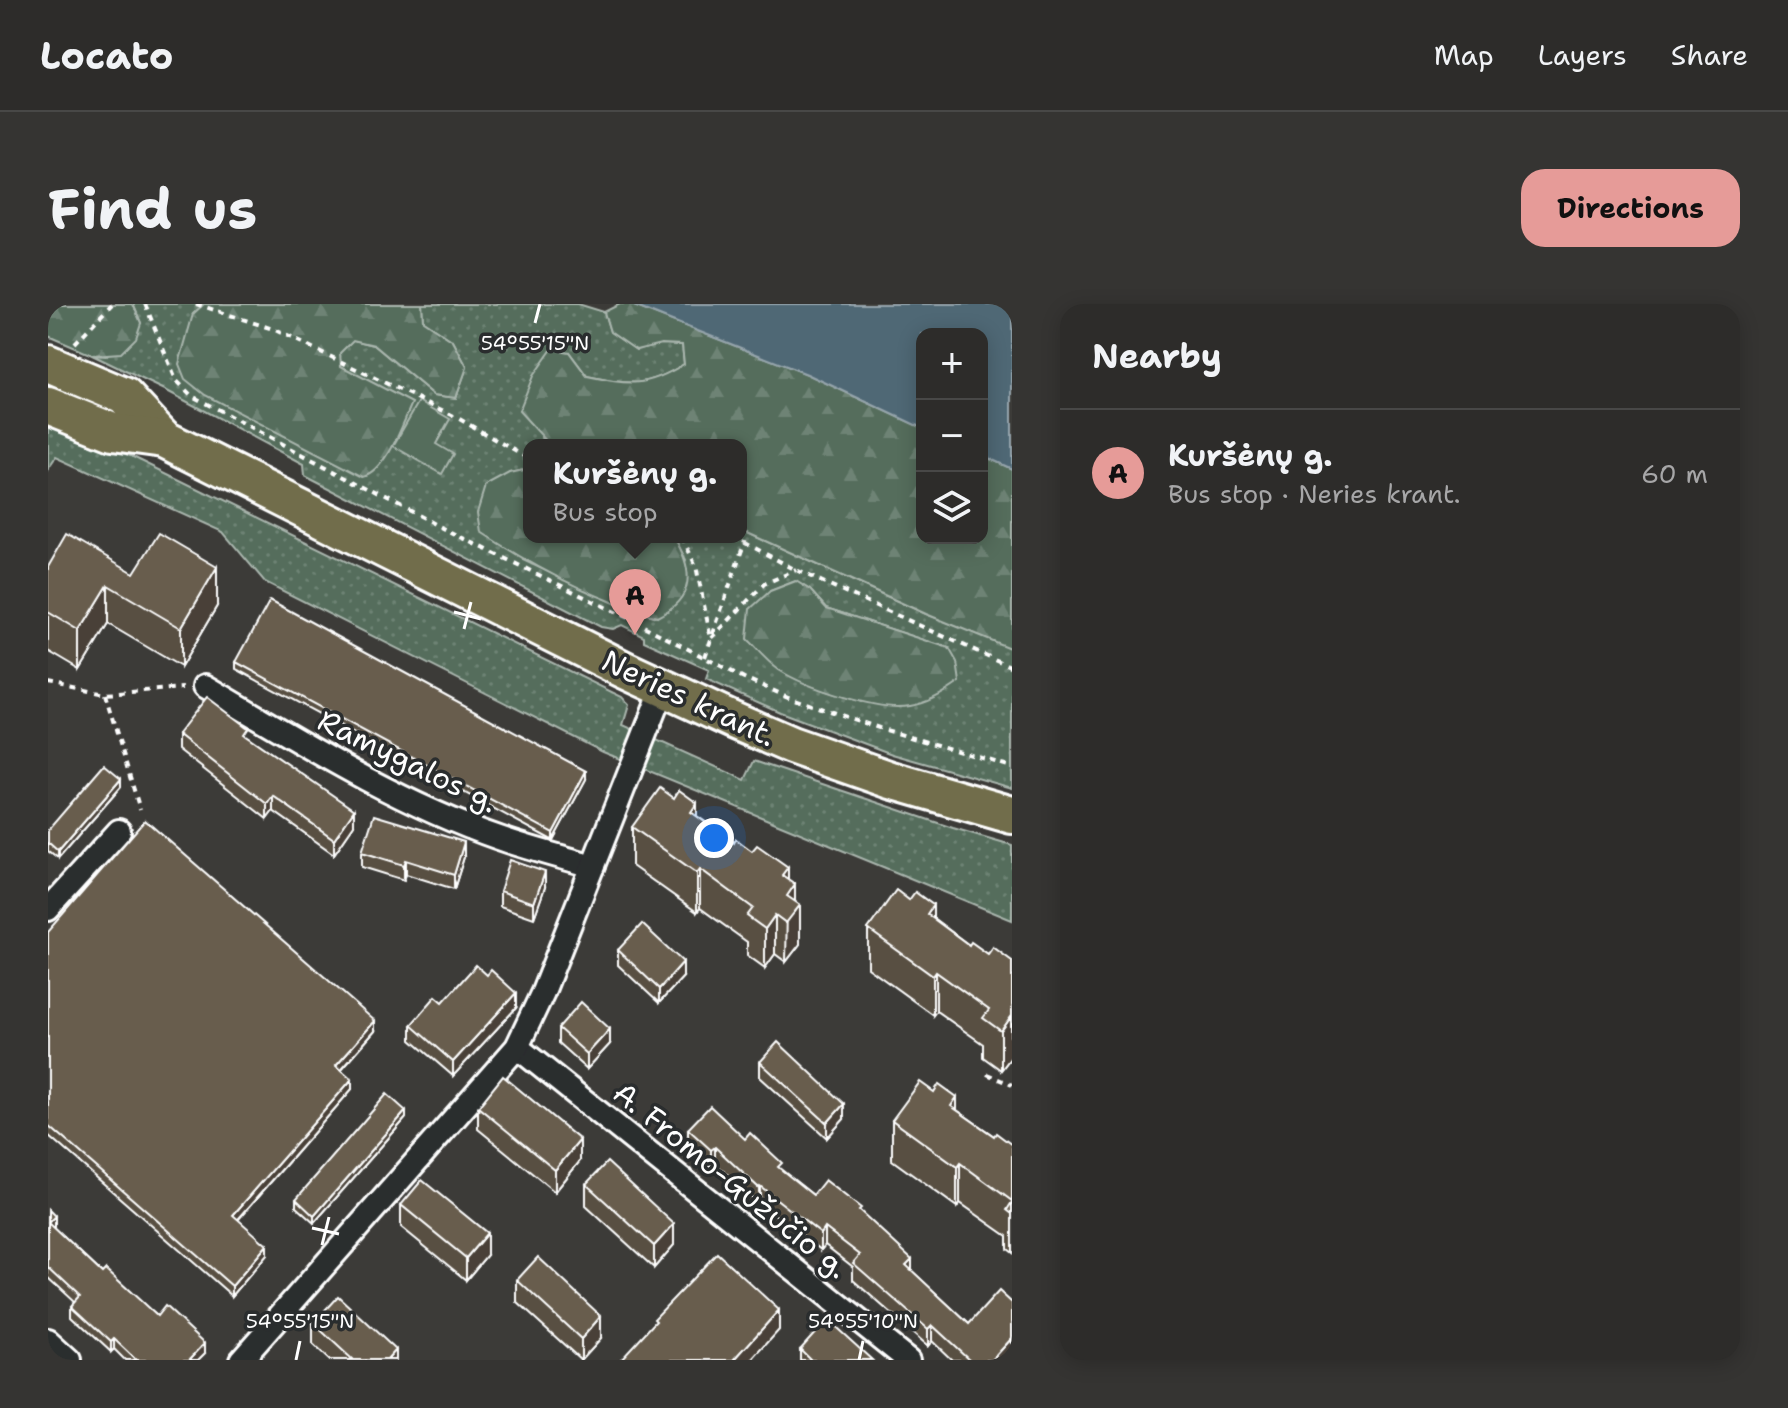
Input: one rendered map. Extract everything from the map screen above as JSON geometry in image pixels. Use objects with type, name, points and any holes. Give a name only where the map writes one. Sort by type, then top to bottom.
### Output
[{"type":"main road","name":"Neries krant.","points":[[51,365],[124,396],[164,439]]},
{"type":"main road","name":"Neries krant.","points":[[48,406],[113,432],[164,439],[663,688],[791,745],[891,780],[1012,815]]},
{"type":"street","name":"Ramygalos g.","points":[[205,686],[328,759],[419,805],[500,839],[593,866]]},
{"type":"street","points":[[241,1360],[517,1047],[543,992],[663,688]]},
{"type":"street","points":[[48,909],[119,831]]},
{"type":"street","name":"A. Fromo-Gužučio g.","points":[[517,1047],[908,1360]]},
{"type":"street","points":[[48,1340],[70,1360]]},
{"type":"path","points":[[51,365],[112,304]]},
{"type":"path","points":[[145,304],[176,380],[192,396],[440,527],[788,697],[879,728],[1012,767]]},
{"type":"path","points":[[196,304],[273,329],[454,416],[523,456]]},
{"type":"path","points":[[747,542],[796,570],[1012,667]]},
{"type":"path","points":[[685,543],[696,566],[711,639]]},
{"type":"path","points":[[705,657],[744,543]]},
{"type":"path","points":[[711,639],[764,584],[796,570]]},
{"type":"path","points":[[48,683],[105,694],[205,686]]},
{"type":"path","points":[[105,694],[140,810]]},
{"type":"path","points":[[987,1074],[1012,1085]]},
{"type":"green space","points":[[48,304],[133,304],[141,323],[136,338],[121,353],[92,355],[48,336]]},
{"type":"green space","points":[[133,304],[204,304],[193,314],[341,366],[339,353],[353,340],[374,345],[434,395],[456,398],[467,367],[453,341],[423,321],[422,304],[578,304],[604,312],[610,332],[636,350],[661,344],[682,345],[684,364],[659,377],[637,382],[587,376],[569,352],[543,439],[523,439],[523,470],[510,473],[523,560],[625,608],[657,617],[686,560],[677,543],[747,543],[747,533],[926,614],[1002,643],[1012,649],[1012,788],[892,754],[780,712],[706,679],[709,670],[644,641],[644,636],[622,625],[613,629],[601,627],[305,475],[304,464],[92,355],[106,356],[141,323]],"holes":[[[795,581],[810,590],[826,608],[949,648],[861,702],[821,689],[778,669],[770,591]]]},
{"type":"green space","points":[[204,304],[422,304],[423,321],[453,341],[467,367],[456,398],[434,395],[374,345],[353,340],[340,353],[341,366],[412,403],[387,457],[364,477],[205,395],[185,379],[179,364],[193,314]]},
{"type":"green space","points":[[620,304],[629,304],[807,374],[916,425],[916,544],[988,544],[988,458],[1012,469],[1012,649],[926,614],[747,533],[747,439],[545,439],[519,411],[533,376],[552,349],[569,352],[587,376],[615,381],[648,381],[684,364],[682,345],[661,344],[636,350],[610,332],[604,312]]},
{"type":"green space","points":[[419,401],[450,419],[436,444],[453,454],[442,474],[393,446]]},
{"type":"green space","points":[[48,423],[133,457],[622,697],[629,705],[623,725],[745,780],[754,761],[1012,845],[1012,920],[603,752],[265,582],[223,532],[57,457],[48,470]]},
{"type":"green space","points":[[523,470],[523,543],[678,543],[687,572],[687,583],[678,601],[657,617],[634,610],[566,581],[481,532],[478,512],[486,486],[510,473]]},
{"type":"green space","points":[[796,581],[810,590],[826,608],[949,648],[957,662],[960,682],[930,700],[897,707],[843,697],[806,684],[779,670],[747,639],[750,609],[770,591]]},
{"type":"water","points":[[629,304],[1012,304],[1012,469],[988,458],[988,328],[916,328],[916,425],[807,374]]},
{"type":"building","points":[[159,533],[217,567],[181,628],[108,585],[80,631],[48,612],[48,567],[67,534],[134,573]]},
{"type":"building","points":[[270,600],[586,771],[553,833],[236,662]]},
{"type":"building","points":[[207,697],[248,728],[244,734],[354,810],[334,839],[273,796],[267,804],[178,734]]},
{"type":"building","points":[[104,765],[121,779],[58,852],[48,843],[48,830]]},
{"type":"building","points":[[660,788],[674,798],[679,790],[697,803],[691,812],[734,843],[736,839],[752,851],[757,845],[788,867],[782,875],[795,884],[787,896],[800,905],[786,923],[775,915],[765,929],[747,916],[753,908],[700,869],[697,873],[632,827]]},
{"type":"building","points":[[374,815],[464,842],[454,875],[406,860],[404,865],[362,852]]},
{"type":"building","points":[[145,820],[375,1021],[336,1065],[352,1079],[233,1215],[267,1245],[232,1286],[48,1125],[48,932]]},
{"type":"building","points":[[510,860],[545,872],[534,903],[500,891]]},
{"type":"building","points":[[896,890],[909,900],[915,892],[933,905],[927,914],[969,945],[971,942],[988,954],[993,947],[1012,961],[1012,1018],[1001,1031],[983,1018],[989,1010],[936,972],[933,976],[868,929]]},
{"type":"building","points":[[642,924],[683,962],[659,989],[618,950]]},
{"type":"building","points":[[476,965],[487,975],[491,970],[516,993],[453,1062],[411,1025],[436,996],[443,1002]]},
{"type":"building","points":[[581,1002],[610,1029],[587,1054],[558,1028]]},
{"type":"building","points":[[778,1042],[844,1104],[827,1123],[760,1062]]},
{"type":"building","points":[[503,1076],[580,1140],[555,1170],[478,1107]]},
{"type":"building","points":[[920,1082],[934,1092],[939,1084],[957,1097],[951,1106],[1012,1145],[1012,1201],[960,1163],[957,1167],[892,1120]]},
{"type":"building","points":[[387,1094],[406,1111],[314,1216],[296,1199]]},
{"type":"building","points":[[710,1106],[745,1139],[750,1133],[782,1163],[778,1167],[813,1195],[825,1180],[861,1208],[859,1210],[912,1259],[906,1265],[969,1324],[999,1291],[1012,1303],[1012,1338],[992,1360],[970,1360],[932,1325],[928,1329],[853,1263],[860,1255],[825,1228],[821,1234],[759,1188],[715,1147],[711,1150],[688,1129]]},
{"type":"building","points":[[607,1162],[674,1224],[654,1246],[586,1184]]},
{"type":"building","points":[[422,1180],[487,1233],[466,1258],[401,1205]]},
{"type":"building","points":[[48,1222],[102,1273],[106,1269],[157,1316],[165,1306],[205,1343],[189,1360],[136,1360],[114,1339],[111,1342],[72,1306],[80,1297],[48,1267]]},
{"type":"building","points":[[717,1253],[779,1310],[734,1360],[620,1360],[656,1321],[654,1319]]},
{"type":"building","points":[[538,1257],[601,1316],[581,1339],[517,1280]]},
{"type":"building","points":[[338,1296],[396,1350],[387,1360],[353,1360],[313,1323]]},
{"type":"building","points":[[827,1319],[872,1360],[811,1360],[800,1349]]},
{"type":"place","name":"Kuršėnų g.","points":[[635,635]]}]
